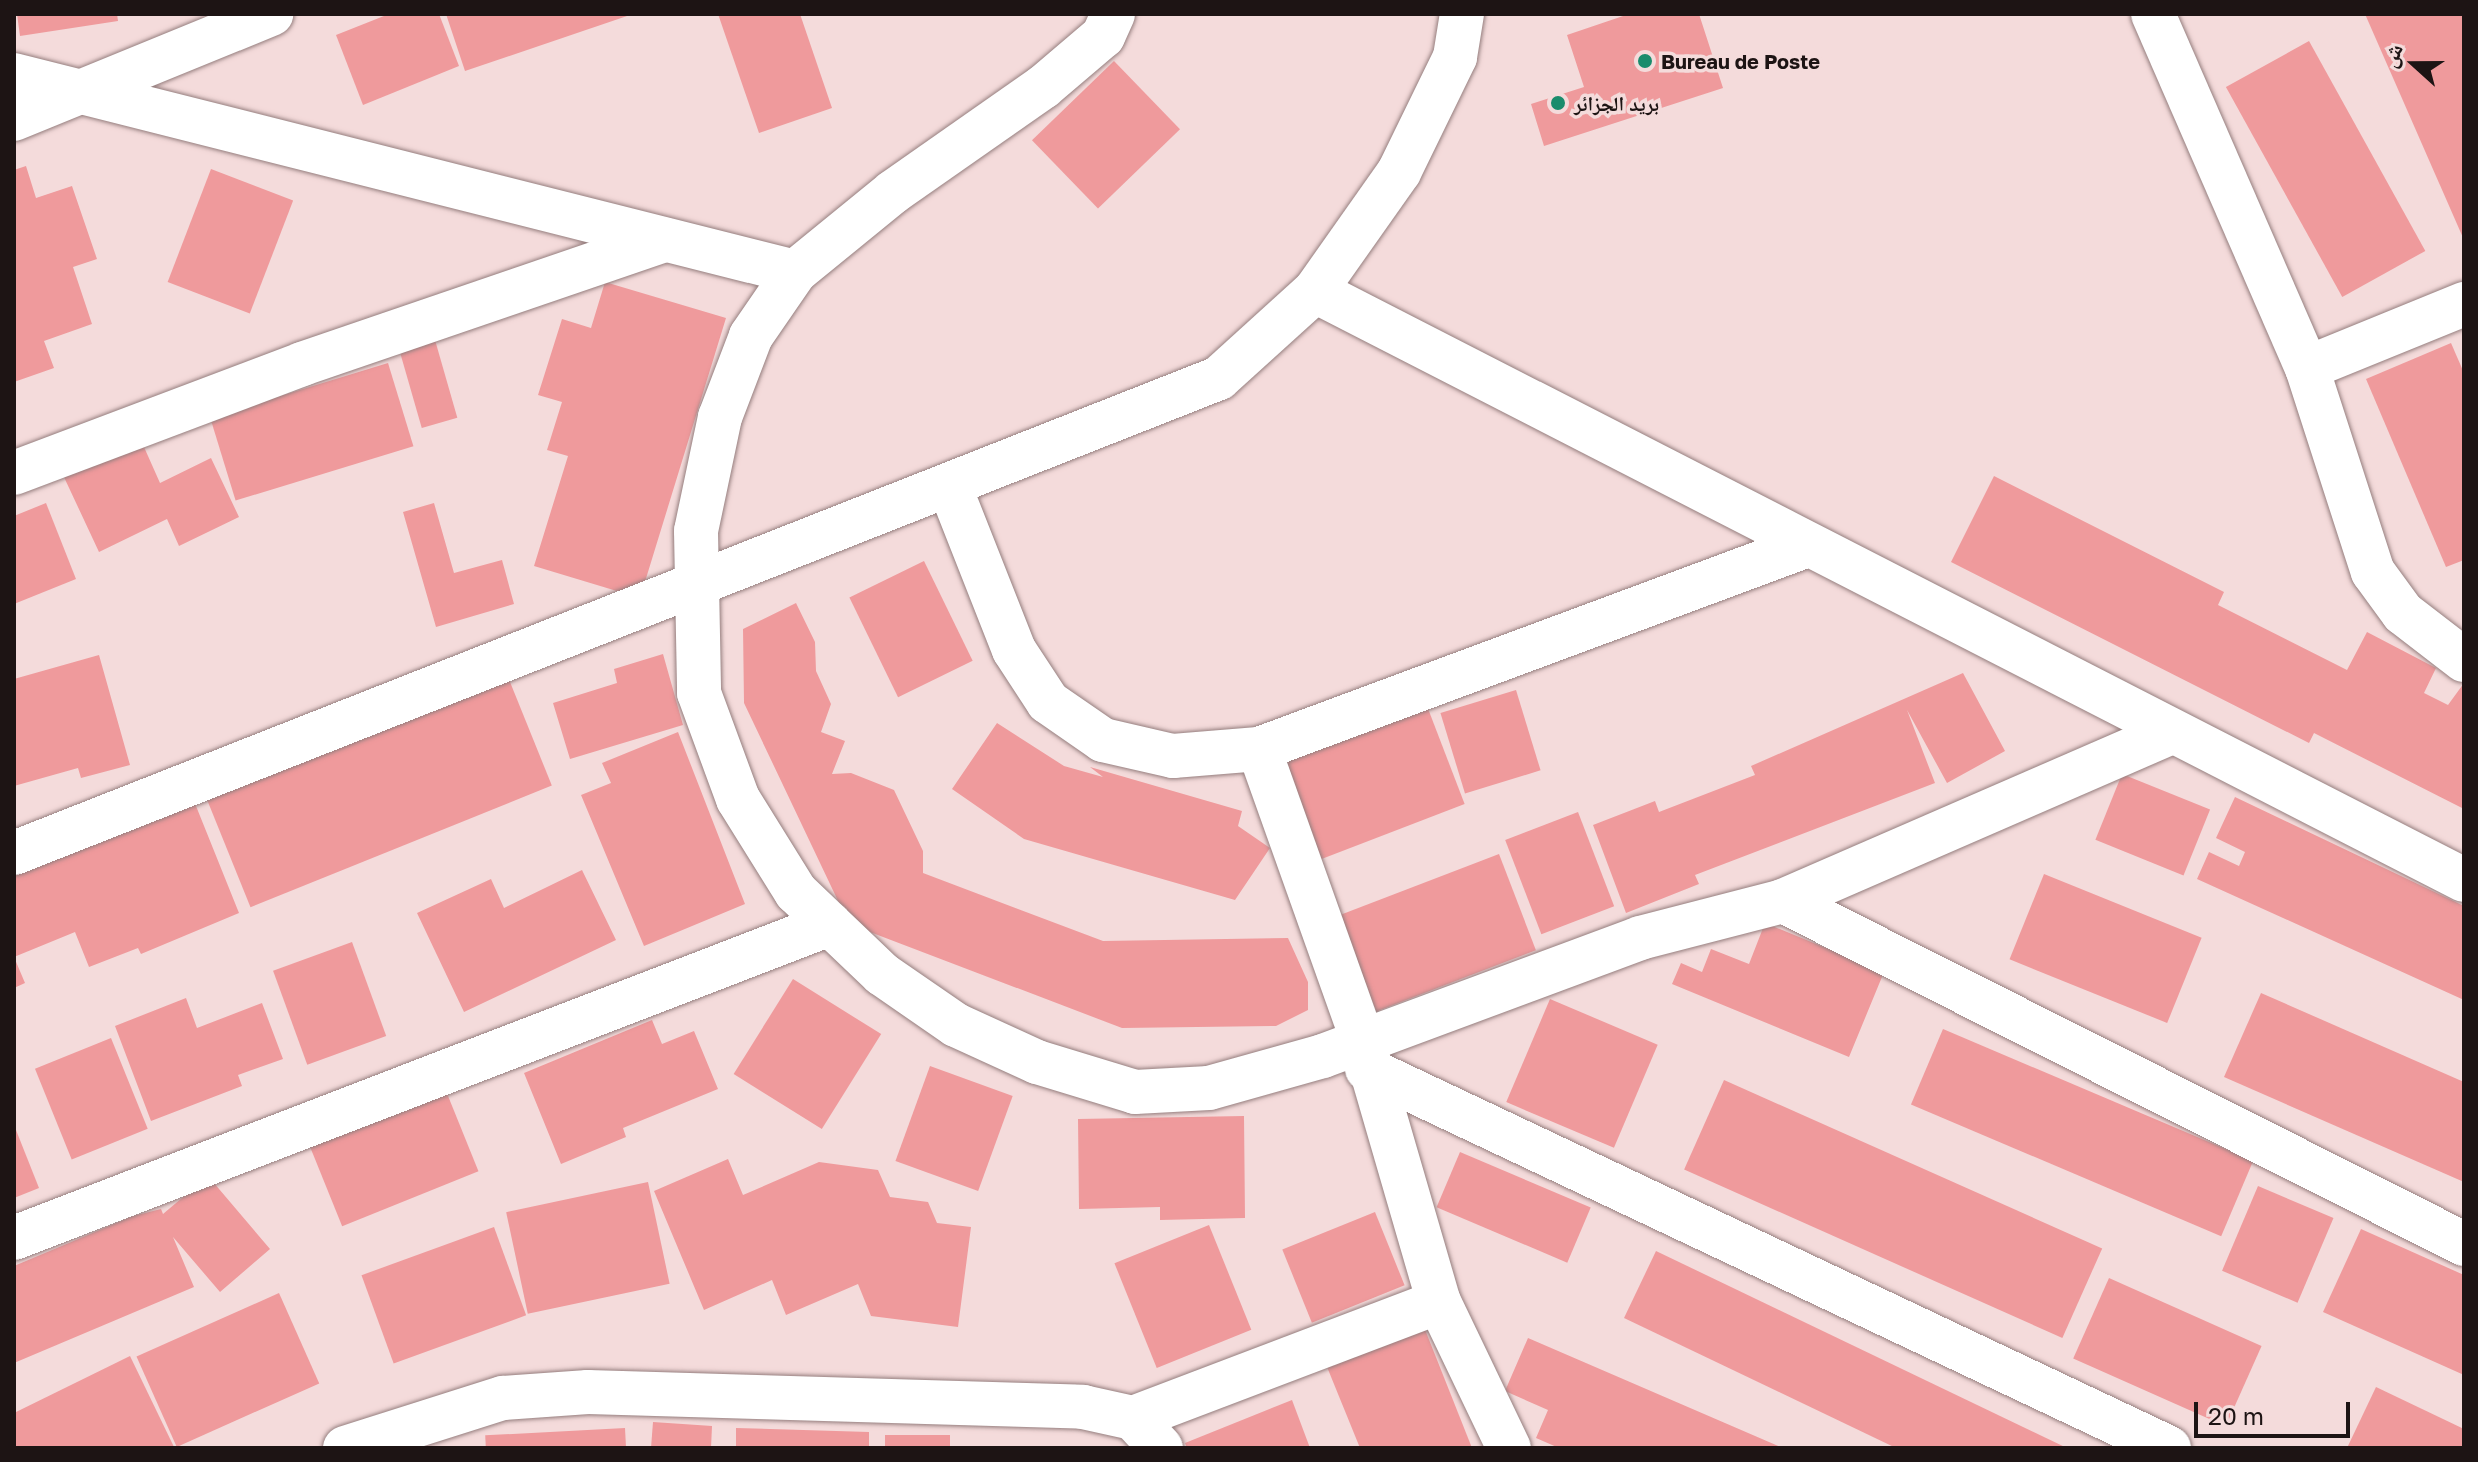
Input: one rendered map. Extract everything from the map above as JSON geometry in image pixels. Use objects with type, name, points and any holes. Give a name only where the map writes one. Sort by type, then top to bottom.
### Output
[{"type":"street","points":[[14,119],[271,14]]},
{"type":"street","points":[[1113,14],[1103,36],[1043,87],[893,192],[795,272],[751,336],[720,417],[696,531],[694,584],[699,693],[738,799],[796,892],[882,974],[956,1025],[1037,1062],[1135,1092],[1209,1088],[1365,1055],[1640,938],[1783,901],[2171,732]]},
{"type":"street","points":[[14,853],[1219,378],[1315,291],[1399,172],[1455,57],[1462,14]]},
{"type":"street","points":[[2153,14],[2307,368],[2373,572],[2403,613],[2464,660]]},
{"type":"street","points":[[14,75],[795,272]]},
{"type":"street","points":[[14,473],[302,364],[664,240]]},
{"type":"street","points":[[1315,291],[2464,880]]},
{"type":"street","points":[[2307,368],[2464,304]]},
{"type":"street","points":[[949,485],[1014,650],[1048,702],[1103,740],[1173,756],[1259,749],[1808,545]]},
{"type":"street","points":[[1259,749],[1365,1055],[1439,1302],[1509,1448]]},
{"type":"street","points":[[1783,901],[2464,1244]]},
{"type":"street","points":[[14,1238],[830,924]]},
{"type":"street","points":[[1365,1055],[2169,1448]]},
{"type":"street","points":[[345,1448],[503,1398],[588,1392],[1083,1407],[1147,1433],[1439,1302]]},
{"type":"building","points":[[17,14],[117,14],[118,21],[20,36]]},
{"type":"building","points":[[389,14],[439,14],[459,66],[363,105],[336,35]]},
{"type":"building","points":[[446,14],[629,14],[630,15],[465,71]]},
{"type":"building","points":[[718,14],[800,14],[832,108],[759,133]]},
{"type":"building","name":"Bureau de Poste","points":[[1629,14],[1699,14],[1723,88],[1544,146],[1531,104],[1584,87],[1567,35]]},
{"type":"building","points":[[2365,14],[2464,14],[2464,240]]},
{"type":"building","points":[[2309,41],[2425,251],[2342,297],[2226,87]]},
{"type":"building","points":[[1114,61],[1180,129],[1098,209],[1032,140]]},
{"type":"building","points":[[26,166],[36,198],[72,186],[97,259],[73,267],[92,324],[44,341],[54,368],[14,382],[14,170]]},
{"type":"building","points":[[211,169],[293,201],[250,313],[168,282]]},
{"type":"building","points":[[605,282],[726,318],[640,598],[534,566],[568,456],[547,450],[562,402],[538,395],[562,319],[591,328]]},
{"type":"building","points":[[435,340],[457,418],[422,428],[399,350]]},
{"type":"building","points":[[2451,343],[2464,373],[2464,560],[2446,567],[2366,379]]},
{"type":"building","points":[[388,363],[413,446],[236,501],[210,417]]},
{"type":"building","points":[[140,438],[160,483],[211,458],[239,517],[179,546],[167,519],[99,552],[63,475]]},
{"type":"building","points":[[1994,476],[2224,592],[2218,605],[2347,670],[2367,632],[2436,668],[2424,693],[2448,705],[2464,683],[2464,809],[2314,733],[2309,743],[1951,562]]},
{"type":"building","points":[[46,503],[76,579],[14,604],[14,516]]},
{"type":"building","points":[[434,503],[454,573],[502,560],[514,604],[436,627],[403,512]]},
{"type":"building","points":[[924,561],[973,661],[898,697],[849,597]]},
{"type":"building","points":[[796,603],[815,642],[816,671],[831,704],[821,732],[845,741],[832,774],[851,773],[894,790],[923,851],[923,873],[1103,941],[1288,938],[1308,982],[1308,1010],[1276,1026],[1122,1028],[849,924],[744,703],[743,629]]},
{"type":"building","points":[[663,654],[683,725],[570,759],[553,703],[617,683],[614,669]]},
{"type":"building","points":[[99,655],[130,765],[81,778],[78,768],[14,786],[14,679]]},
{"type":"building","points":[[1963,673],[2005,751],[1947,783],[1907,710],[1935,783],[1695,875],[1699,884],[1626,913],[1593,825],[1655,801],[1659,812],[1755,775],[1751,766]]},
{"type":"building","points":[[508,677],[552,785],[250,907],[207,799]]},
{"type":"building","points":[[1516,690],[1541,770],[1465,793],[1440,713]]},
{"type":"building","points":[[1427,706],[1465,804],[1319,860],[1281,762]]},
{"type":"building","points":[[997,723],[1064,766],[1103,777],[1090,767],[1242,811],[1238,826],[1270,848],[1235,900],[1024,839],[952,789]]},
{"type":"building","points":[[678,732],[745,904],[644,946],[581,795],[611,783],[602,763]]},
{"type":"building","points":[[2122,774],[2210,810],[2183,875],[2095,840]]},
{"type":"building","points":[[2235,797],[2464,906],[2464,1000],[2197,879],[2209,852],[2239,866],[2245,852],[2216,838]]},
{"type":"building","points":[[194,801],[239,913],[141,954],[138,948],[89,967],[75,932],[14,957],[14,876]]},
{"type":"building","points":[[1578,812],[1614,906],[1541,934],[1505,840]]},
{"type":"building","points":[[1499,854],[1536,950],[1376,1011],[1339,915]]},
{"type":"building","points":[[582,870],[616,940],[464,1012],[417,913],[491,879],[504,908]]},
{"type":"building","points":[[2044,874],[2202,938],[2167,1023],[2010,959]]},
{"type":"building","points":[[1765,923],[1884,972],[1849,1057],[1672,984],[1681,963],[1702,972],[1711,949],[1749,964]]},
{"type":"building","points":[[352,942],[386,1036],[307,1065],[273,971]]},
{"type":"building","points":[[14,957],[25,983],[14,988]]},
{"type":"building","points":[[793,979],[881,1034],[822,1129],[734,1074]]},
{"type":"building","points":[[2261,993],[2464,1082],[2464,1182],[2224,1077]]},
{"type":"building","points":[[186,998],[197,1028],[262,1003],[283,1059],[238,1075],[242,1086],[151,1121],[115,1026]]},
{"type":"building","points":[[1550,999],[1658,1045],[1614,1148],[1506,1102]]},
{"type":"building","points":[[652,1020],[662,1044],[694,1031],[718,1089],[623,1128],[626,1137],[561,1164],[524,1073]]},
{"type":"building","points":[[1943,1029],[2253,1161],[2221,1236],[1911,1104]]},
{"type":"building","points":[[111,1038],[148,1129],[72,1160],[35,1069]]},
{"type":"building","points":[[930,1066],[1013,1096],[978,1191],[895,1161]]},
{"type":"building","points":[[1724,1080],[2102,1248],[2062,1338],[1684,1170]]},
{"type":"building","points":[[444,1086],[478,1171],[342,1226],[308,1141]]},
{"type":"building","points":[[1244,1116],[1245,1218],[1160,1220],[1160,1207],[1079,1209],[1078,1119]]},
{"type":"building","points":[[14,1125],[39,1188],[14,1198]]},
{"type":"building","points":[[1460,1152],[1591,1207],[1567,1263],[1437,1207]]},
{"type":"building","points":[[728,1159],[743,1195],[819,1162],[878,1170],[890,1197],[928,1202],[937,1223],[971,1227],[958,1327],[871,1316],[858,1284],[786,1315],[772,1280],[704,1310],[654,1191]]},
{"type":"building","points":[[208,1176],[270,1249],[220,1292],[173,1237],[194,1287],[14,1363],[14,1266],[133,1216],[161,1209],[163,1214]]},
{"type":"building","points":[[648,1182],[670,1284],[528,1314],[506,1212]]},
{"type":"building","points":[[2258,1186],[2333,1218],[2298,1303],[2222,1271]]},
{"type":"building","points":[[1375,1212],[1405,1285],[1312,1323],[1282,1249]]},
{"type":"building","points":[[1209,1225],[1251,1330],[1157,1368],[1114,1263]]},
{"type":"building","points":[[494,1227],[526,1315],[394,1364],[362,1275]]},
{"type":"building","points":[[2361,1229],[2464,1275],[2464,1375],[2323,1312]]},
{"type":"building","points":[[1656,1251],[2067,1448],[1896,1448],[1624,1318]]},
{"type":"building","points":[[2109,1278],[2262,1346],[2226,1426],[2073,1358]]},
{"type":"building","points":[[279,1293],[319,1383],[177,1447],[136,1356]]},
{"type":"building","points":[[1422,1322],[1472,1448],[1360,1448],[1325,1362]]},
{"type":"building","points":[[1528,1338],[1783,1448],[1559,1448],[1536,1438],[1548,1410],[1505,1391]]},
{"type":"building","points":[[130,1356],[174,1447],[14,1448],[14,1413]]},
{"type":"building","points":[[2376,1387],[2464,1429],[2464,1448],[2347,1448]]},
{"type":"building","points":[[1292,1400],[1310,1448],[1187,1448],[1185,1443]]},
{"type":"building","points":[[653,1422],[712,1426],[711,1448],[651,1448]]},
{"type":"building","points":[[625,1428],[626,1448],[486,1448],[485,1435]]},
{"type":"building","points":[[736,1428],[869,1432],[869,1448],[736,1448]]},
{"type":"building","points":[[885,1435],[950,1435],[950,1448],[885,1448]]},
{"type":"place","name":"Bureau de Poste","points":[[1645,61]]},
{"type":"place","name":"بريد الجزائر","points":[[1558,103]]}]
